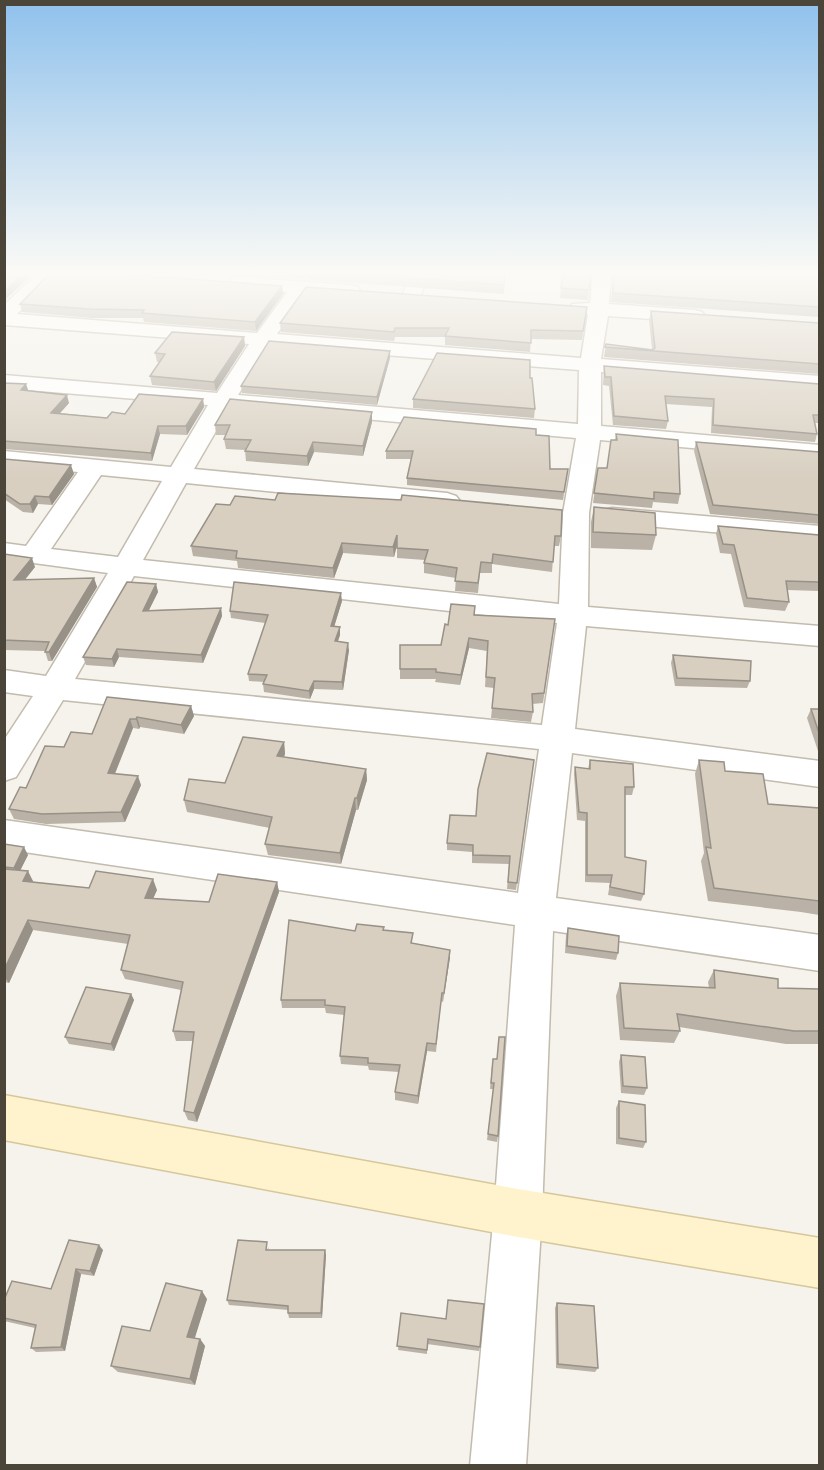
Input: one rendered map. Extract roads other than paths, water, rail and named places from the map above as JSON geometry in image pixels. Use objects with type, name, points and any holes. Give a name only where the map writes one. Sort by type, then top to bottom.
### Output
[{"type":"street","points":[[4,768],[126,567],[177,474],[258,342]]},
{"type":"street","points":[[293,342],[819,383]]},
{"type":"street","points":[[498,1466],[518,1212],[536,911],[573,615],[565,512],[590,433],[590,365],[594,342]]},
{"type":"street","points":[[4,381],[223,398],[819,452]]},
{"type":"street","points":[[4,458],[471,503]]},
{"type":"street","points":[[34,554],[94,467]]},
{"type":"street","points":[[565,512],[819,534]]},
{"type":"street","points":[[4,551],[126,567],[573,615],[819,636]]},
{"type":"street","points":[[4,681],[557,739],[819,774]]},
{"type":"street","points":[[4,834],[819,952]]},
{"type":"street","points":[[4,1117],[518,1212],[819,1263]]}]
